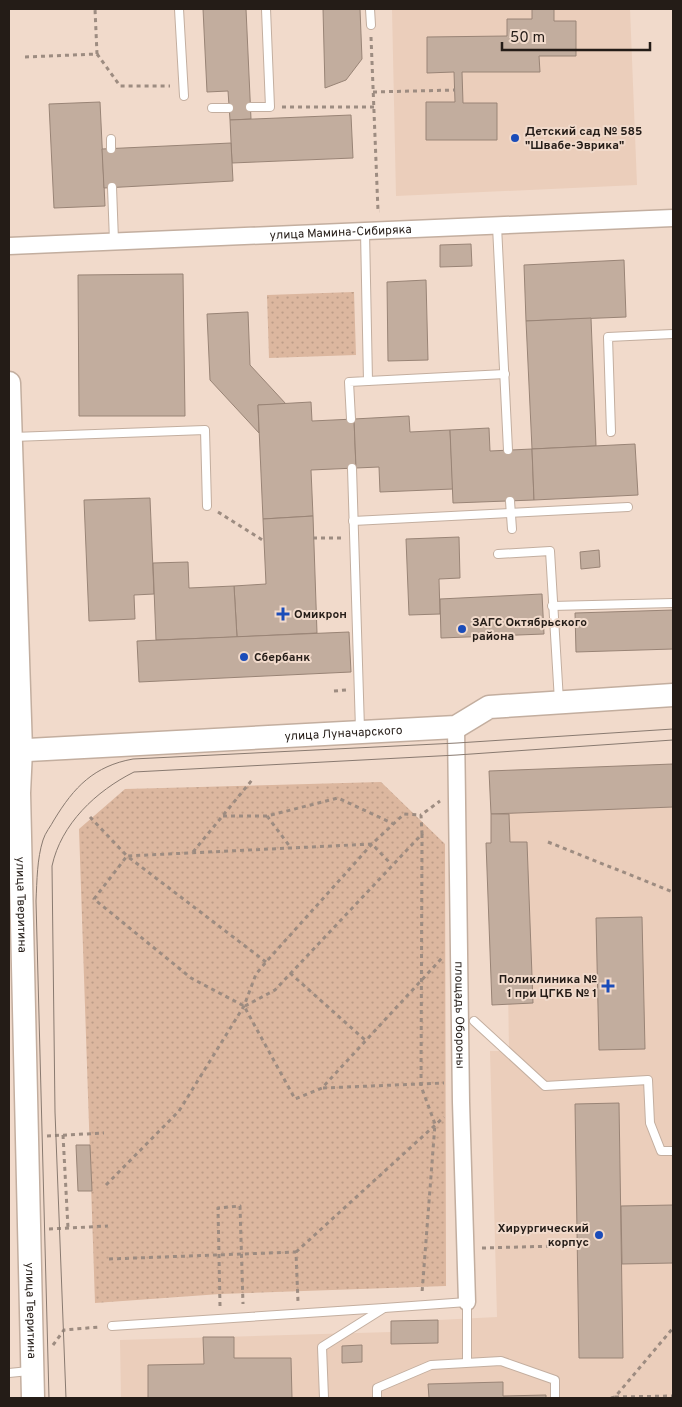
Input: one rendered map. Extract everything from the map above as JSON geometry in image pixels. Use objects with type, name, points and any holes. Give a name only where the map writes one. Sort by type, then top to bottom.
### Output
[{"type":"street","name":"улица Мамина-Сибиряка","points":[[9,246],[673,218]]},
{"type":"street","name":"улица Тверитина","points":[[9,383],[15,751],[19,793],[33,1398]]},
{"type":"street","name":"улица Луначарского","points":[[15,751],[360,734],[456,727],[489,707],[673,695]]},
{"type":"street","name":"площадь Обороны","points":[[456,727],[461,1102],[467,1302]]},
{"type":"lane","points":[[179,9],[184,96]]},
{"type":"lane","points":[[250,107],[270,107],[266,9]]},
{"type":"lane","points":[[370,9],[371,25]]},
{"type":"lane","points":[[212,108],[229,108]]},
{"type":"lane","points":[[111,139],[111,149]]},
{"type":"lane","points":[[112,187],[114,241]]},
{"type":"lane","points":[[497,226],[508,450]]},
{"type":"lane","points":[[365,231],[368,381]]},
{"type":"lane","points":[[611,432],[608,337],[673,334]]},
{"type":"lane","points":[[351,419],[349,382],[505,374]]},
{"type":"lane","points":[[10,437],[205,430],[207,506]]},
{"type":"lane","points":[[352,468],[360,734]]},
{"type":"lane","points":[[510,501],[512,529]]},
{"type":"lane","points":[[353,521],[628,507]]},
{"type":"lane","points":[[498,554],[550,551],[559,703]]},
{"type":"lane","points":[[552,606],[673,603]]},
{"type":"lane","points":[[474,1021],[545,1086],[648,1080],[650,1123],[661,1151],[673,1151]]},
{"type":"lane","points":[[112,1326],[467,1302],[467,1362]]},
{"type":"lane","points":[[324,1398],[322,1347],[384,1308]]},
{"type":"lane","points":[[377,1398],[377,1388],[431,1365],[501,1361],[555,1380],[555,1398]]},
{"type":"lane","points":[[9,1372],[33,1371]]},
{"type":"path","points":[[95,9],[97,54],[120,86],[167,86]]},
{"type":"path","points":[[371,25],[378,211],[388,211]]},
{"type":"path","points":[[25,57],[97,54]]},
{"type":"path","points":[[373,92],[455,90]]},
{"type":"path","points":[[270,107],[374,107]]},
{"type":"path","points":[[207,506],[264,541]]},
{"type":"path","points":[[313,538],[354,538]]},
{"type":"path","points":[[193,853],[252,780]]},
{"type":"path","points":[[223,816],[267,816],[338,798],[394,824]]},
{"type":"path","points":[[106,1185],[179,1111],[244,1006],[256,974],[266,962],[372,844],[404,814],[421,815],[443,799]]},
{"type":"path","points":[[421,815],[421,1086],[435,1124],[421,1305]]},
{"type":"path","points":[[267,816],[291,848]]},
{"type":"path","points":[[90,817],[127,856],[266,962]]},
{"type":"path","points":[[244,1006],[275,990],[391,864],[422,834]]},
{"type":"path","points":[[548,842],[673,892]]},
{"type":"path","points":[[391,864],[372,844],[127,856],[94,899],[191,978],[244,1006],[295,1099],[322,1088],[421,1086],[461,1081]]},
{"type":"path","points":[[322,1088],[420,980],[460,940]]},
{"type":"path","points":[[290,973],[365,1040]]},
{"type":"path","points":[[109,1259],[296,1252],[461,1102]]},
{"type":"path","points":[[43,1136],[104,1133]]},
{"type":"path","points":[[63,1135],[68,1228]]},
{"type":"path","points":[[221,1319],[218,1208],[240,1206],[244,1318]]},
{"type":"path","points":[[46,1229],[108,1226]]},
{"type":"path","points":[[479,1249],[557,1246]]},
{"type":"path","points":[[296,1252],[298,1314]]},
{"type":"path","points":[[33,1371],[64,1330],[112,1326]]},
{"type":"path","points":[[613,1398],[673,1328]]},
{"type":"path","points":[[613,1398],[673,1396]]},
{"type":"shaded area","name":"Детский сад № 585 \"Швабе-Эврика\"","points":[[392,9],[630,9],[637,185],[396,196]]},
{"type":"shaded area","points":[[354,292],[356,355],[269,358],[267,295]]},
{"type":"shaded area","points":[[381,782],[445,844],[446,1286],[220,1294],[95,1303],[79,829],[125,789]]},
{"type":"shaded area","points":[[673,786],[673,1398],[121,1398],[120,1340],[391,1332],[438,1320],[497,1317],[490,1051],[509,1051],[505,791]]},
{"type":"building","points":[[203,9],[246,9],[251,119],[230,120],[228,91],[207,92]]},
{"type":"building","points":[[323,9],[360,9],[362,59],[346,80],[325,88]]},
{"type":"building","points":[[532,9],[554,9],[554,21],[576,21],[576,56],[539,56],[540,72],[462,72],[463,103],[497,103],[497,140],[426,140],[426,102],[455,102],[454,72],[427,73],[427,37],[507,36],[507,19],[532,19]]},
{"type":"building","points":[[100,102],[105,206],[54,208],[49,104]]},
{"type":"building","points":[[351,115],[353,158],[232,163],[230,120]]},
{"type":"building","points":[[231,143],[233,181],[104,188],[102,149]]},
{"type":"building","points":[[471,244],[472,266],[440,267],[440,245]]},
{"type":"building","points":[[624,260],[626,317],[526,321],[524,265]]},
{"type":"building","points":[[183,274],[185,416],[79,416],[78,275]]},
{"type":"building","points":[[426,280],[428,360],[388,361],[387,282]]},
{"type":"building","points":[[248,312],[250,365],[286,404],[258,405],[259,433],[210,380],[207,314]]},
{"type":"building","points":[[591,318],[596,446],[532,449],[526,321]]},
{"type":"building","points":[[311,402],[312,421],[354,419],[356,468],[311,470],[313,516],[263,519],[258,405]]},
{"type":"building","points":[[409,416],[410,432],[450,430],[453,489],[380,492],[379,467],[356,468],[354,419]]},
{"type":"building","points":[[489,428],[490,451],[532,449],[534,500],[453,503],[450,430]]},
{"type":"building","points":[[635,444],[638,495],[534,500],[532,449]]},
{"type":"building","points":[[150,498],[154,594],[134,595],[135,619],[89,621],[84,500]]},
{"type":"building","points":[[313,516],[317,633],[237,637],[234,586],[266,584],[263,519]]},
{"type":"building","points":[[459,537],[460,578],[439,579],[440,614],[409,615],[406,539]]},
{"type":"building","points":[[599,550],[600,567],[581,569],[580,552]]},
{"type":"building","points":[[188,562],[189,588],[234,586],[237,637],[156,640],[153,563]]},
{"type":"building","points":[[542,594],[544,634],[441,638],[440,599]]},
{"type":"building","points":[[673,610],[673,649],[576,652],[575,613]]},
{"type":"building","name":"Сбербанк","points":[[349,632],[351,672],[139,682],[137,641]]},
{"type":"building","points":[[673,764],[673,807],[491,814],[489,771]]},
{"type":"building","points":[[491,814],[509,814],[510,842],[527,842],[533,1003],[492,1005],[486,843],[491,843]]},
{"type":"building","points":[[642,917],[645,1049],[599,1050],[596,918]]},
{"type":"building","name":"Хирургический корпус","points":[[619,1103],[623,1358],[579,1358],[575,1104]]},
{"type":"building","points":[[76,1145],[90,1145],[92,1191],[78,1191]]},
{"type":"building","points":[[673,1205],[673,1263],[622,1264],[621,1206]]},
{"type":"building","points":[[438,1320],[438,1343],[391,1344],[391,1321]]},
{"type":"building","points":[[203,1337],[234,1337],[234,1358],[291,1358],[292,1398],[148,1398],[148,1365],[204,1364]]},
{"type":"building","points":[[362,1345],[362,1362],[342,1363],[342,1346]]},
{"type":"building","points":[[503,1382],[503,1396],[546,1395],[546,1398],[429,1398],[428,1384]]},
{"type":"tram line","points":[[49,1398],[36,901],[38,870],[44,837],[62,808],[78,788],[86,780],[107,767],[133,759],[457,743],[673,729]]},
{"type":"tram line","points":[[66,1398],[55,1112],[52,866],[63,836],[82,810],[106,789],[134,772],[457,755],[673,740]]},
{"type":"place","name":"Детский сад № 585 \"Швабе-Эврика\"","points":[[515,138]]},
{"type":"place","name":"Омикрон","points":[[283,614]]},
{"type":"place","name":"ЗАГС Октябрьского района","points":[[462,629]]},
{"type":"place","name":"Сбербанк","points":[[244,657]]},
{"type":"place","name":"Поликлиника № 1 при ЦГКБ № 1","points":[[608,986]]},
{"type":"place","name":"Хирургический корпус","points":[[599,1235]]}]
